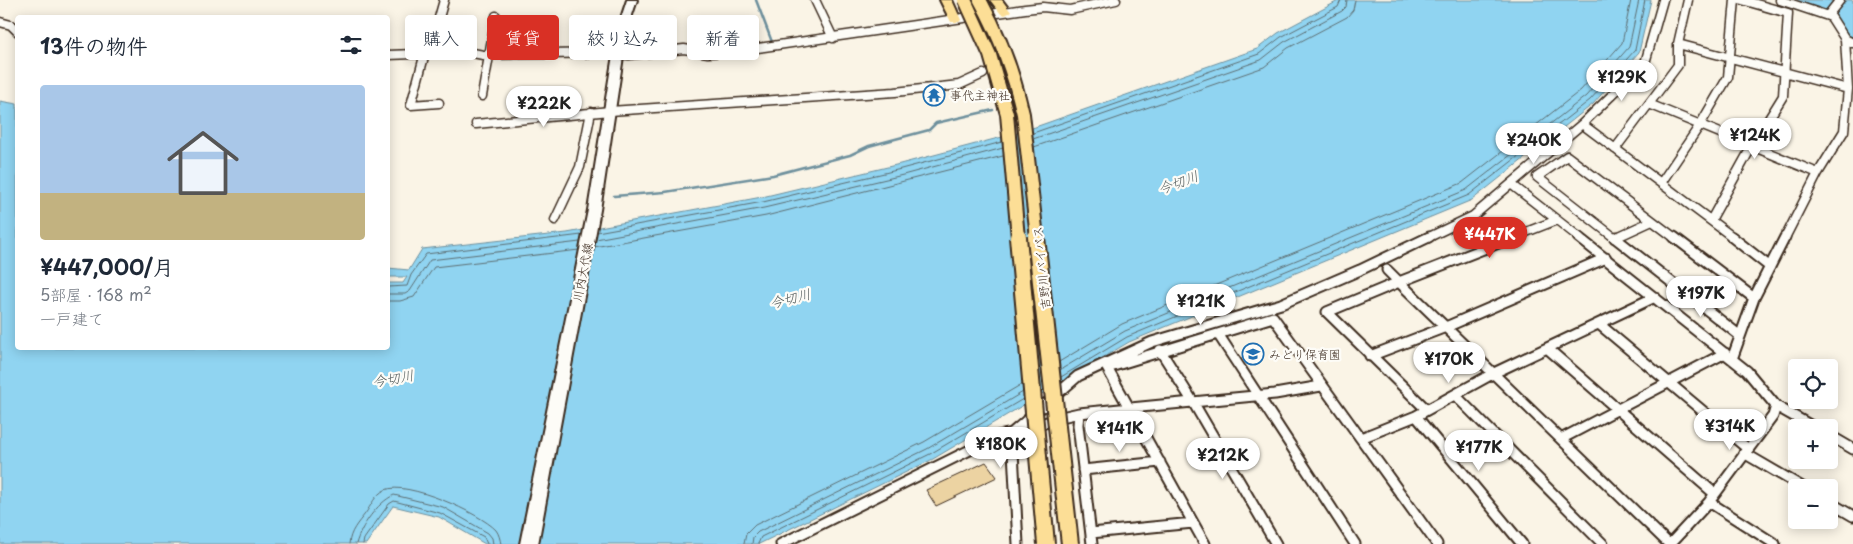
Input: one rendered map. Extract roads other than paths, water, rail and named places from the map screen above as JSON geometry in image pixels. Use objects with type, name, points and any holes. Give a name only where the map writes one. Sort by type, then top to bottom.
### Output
[{"type":"highway","points":[[946,0],[955,20]]},
{"type":"highway","name":"吉野川バイパス","points":[[965,0],[980,27],[991,53],[1007,114],[1046,544]]},
{"type":"highway","name":"吉野川バイパス","points":[[980,0],[1006,52],[1016,82],[1023,114],[1070,544]]},
{"type":"highway","points":[[996,0],[1005,12]]},
{"type":"main road","name":"川内大代線","points":[[627,15],[632,0]]},
{"type":"main road","name":"川内大代線","points":[[529,544],[592,220],[617,60]]},
{"type":"street","points":[[439,15],[444,0]]},
{"type":"street","points":[[815,0],[832,38]]},
{"type":"street","points":[[677,50],[708,53],[730,52],[1043,7],[1070,10],[1116,0]]},
{"type":"street","points":[[1012,433],[1078,376],[1152,342],[1281,304],[1360,270],[1473,216],[1582,124],[1646,63],[1663,0]]},
{"type":"street","points":[[1615,149],[1678,65],[1678,44],[1688,0]]},
{"type":"street","points":[[1661,183],[1700,126],[1728,77],[1735,0]]},
{"type":"street","points":[[1711,220],[1752,146],[1783,96],[1788,13],[1742,0]]},
{"type":"street","points":[[1780,0],[1832,16],[1846,39],[1853,43]]},
{"type":"street","points":[[1829,15],[1839,1]]},
{"type":"street","points":[[0,22],[11,25],[15,29]]},
{"type":"street","points":[[1561,438],[1616,408],[1728,356],[1754,298],[1818,173],[1844,131],[1848,89],[1846,39]]},
{"type":"street","points":[[1678,44],[1848,89]]},
{"type":"street","points":[[390,55],[405,54]]},
{"type":"street","points":[[408,115],[425,60]]},
{"type":"street","points":[[482,96],[489,60]]},
{"type":"street","points":[[476,124],[591,112],[895,92],[959,84],[982,74]]},
{"type":"street","points":[[411,105],[439,103]]},
{"type":"street","points":[[1649,104],[1818,173]]},
{"type":"street","points":[[556,220],[580,167],[591,112]]},
{"type":"street","points":[[1582,124],[1711,220],[1770,267]]},
{"type":"street","points":[[1739,335],[1537,177],[1567,156],[1754,298]]},
{"type":"street","points":[[1511,184],[1747,371],[1776,406],[1799,419]]},
{"type":"street","points":[[1428,410],[1370,356],[1327,312],[1557,220]]},
{"type":"street","points":[[1614,238],[1652,221]]},
{"type":"street","points":[[1370,356],[1446,327],[1606,258]]},
{"type":"street","points":[[1387,270],[1670,544],[1712,498],[1773,416],[1776,406]]},
{"type":"street","points":[[1361,438],[1416,416],[1494,373],[1655,297]]},
{"type":"street","points":[[1205,544],[1107,368],[1160,350],[1273,317],[1321,386],[1438,544]]},
{"type":"street","points":[[1598,324],[1670,383],[1746,451],[1790,479]]},
{"type":"street","points":[[1218,334],[1355,544]]},
{"type":"street","points":[[1547,348],[1616,408],[1712,498],[1775,544]]},
{"type":"street","points":[[1160,350],[1193,402],[1276,544]]},
{"type":"street","points":[[781,544],[998,436],[1022,432],[1057,418],[1079,413],[1257,396],[1321,386]]},
{"type":"street","points":[[1455,395],[1603,544]]},
{"type":"street","points":[[1079,413],[1078,425],[1092,538],[1193,523]]},
{"type":"street","points":[[1416,416],[1522,544]]},
{"type":"street","points":[[1012,433],[1018,544]]},
{"type":"street","points":[[1838,440],[1853,449]]},
{"type":"street","points":[[1083,470],[1160,462]]},
{"type":"street","points":[[1838,507],[1853,516]]},
{"type":"water","name":"今切川","points":[[1340,0],[1651,0],[1639,52],[1593,104],[1472,200],[1129,342],[933,459],[759,544],[485,544],[439,517],[393,506],[366,544],[0,544],[0,101],[15,104],[15,350],[390,350],[390,283],[403,283],[407,277],[390,277],[390,268],[409,270],[422,249],[567,233],[762,197],[900,164],[1021,132],[1257,49],[1278,33]]},
{"type":"water","points":[[1793,0],[1828,0],[1841,4],[1847,0],[1853,0],[1853,40],[1845,36],[1837,17]]},
{"type":"waterway","points":[[756,0],[772,42]]},
{"type":"waterway","points":[[614,196],[665,192],[773,175],[850,155],[869,146],[929,130],[936,123],[993,110]]},
{"type":"place","name":"事代主神社","points":[[934,95]]},
{"type":"place","name":"みどり保育園","points":[[1253,354]]}]
